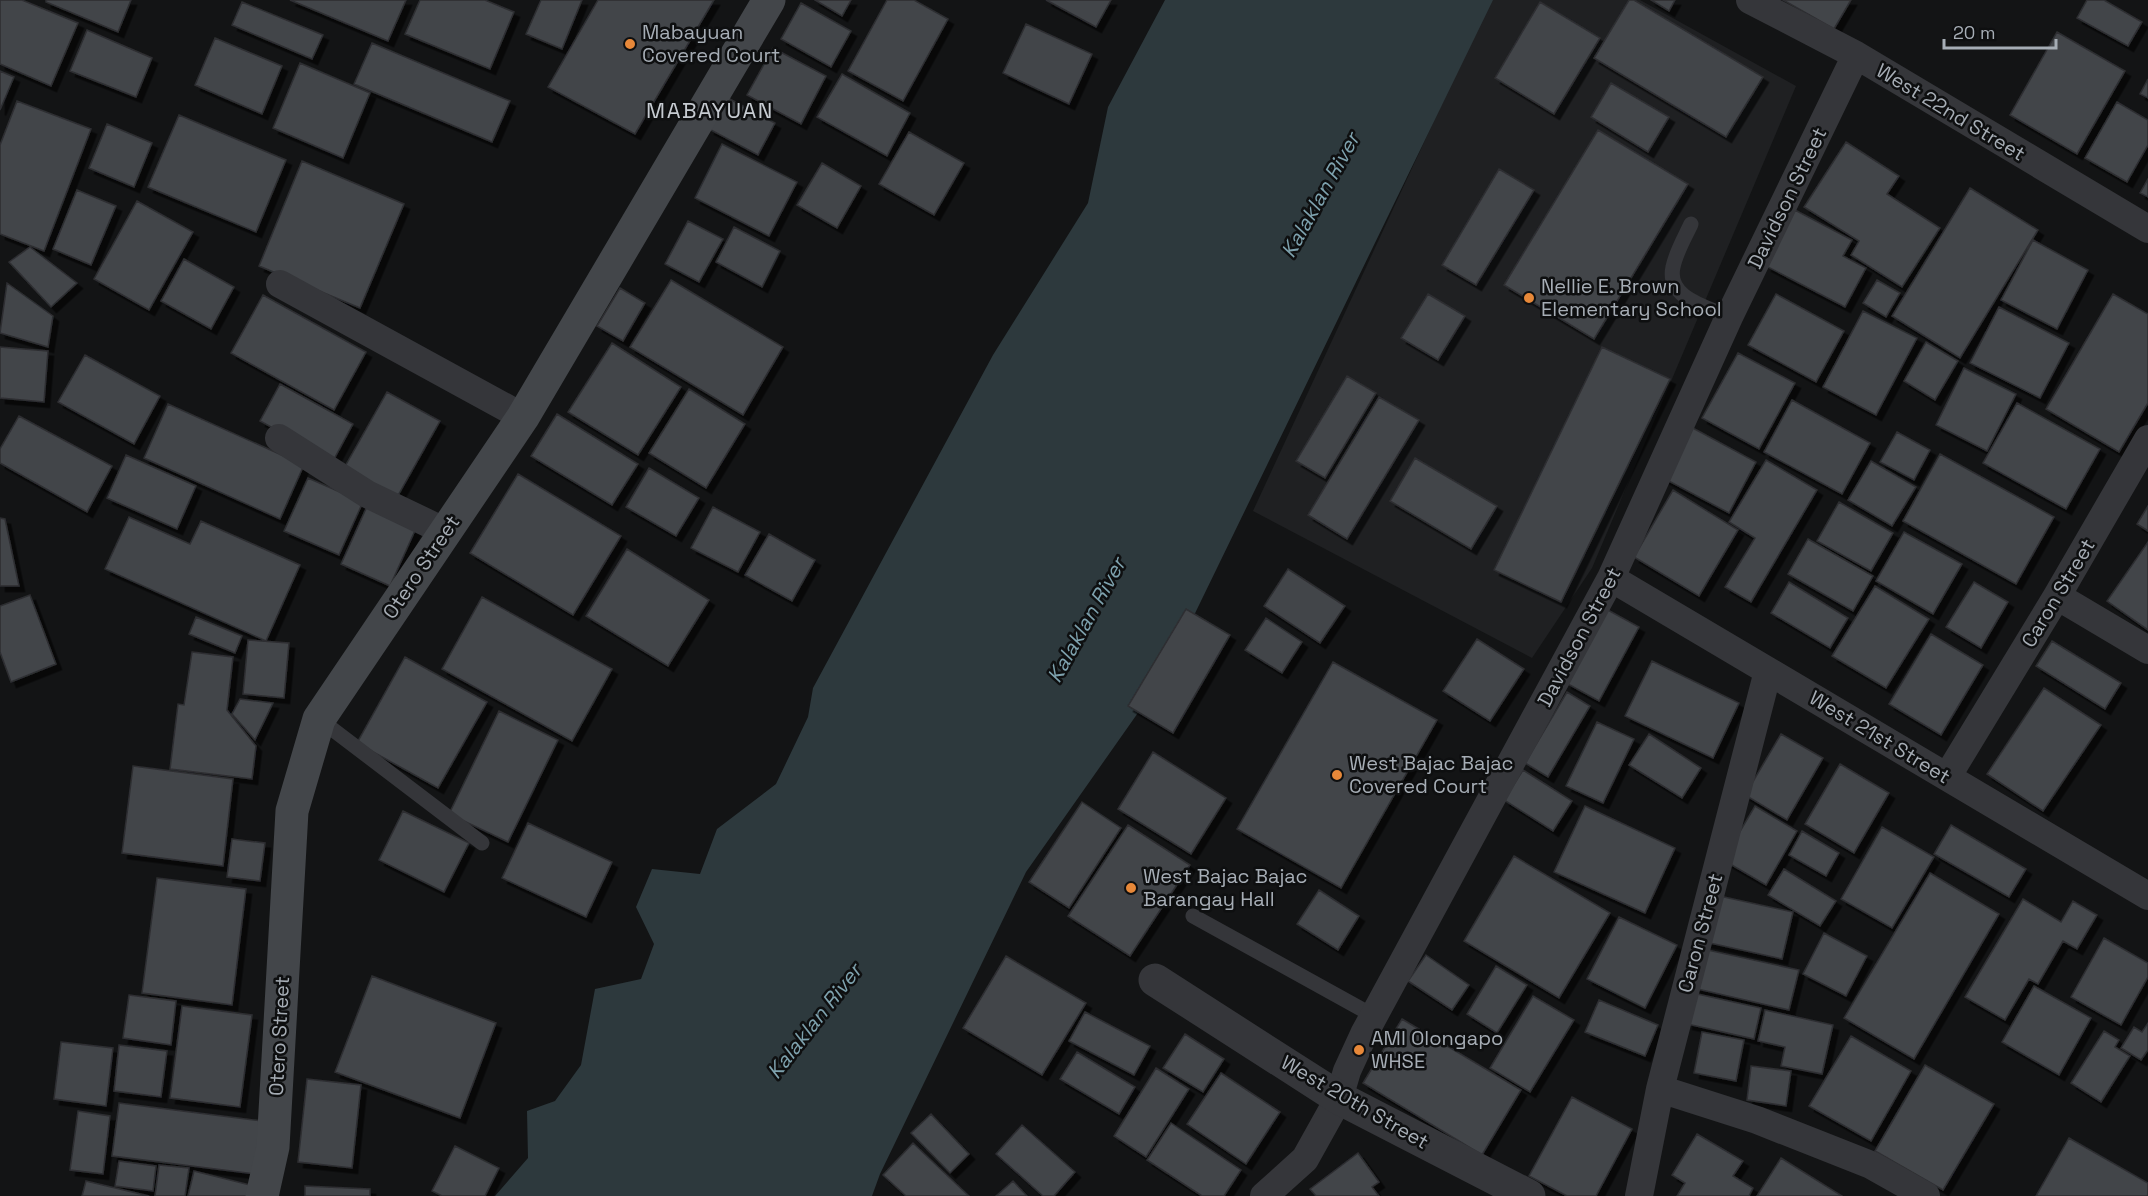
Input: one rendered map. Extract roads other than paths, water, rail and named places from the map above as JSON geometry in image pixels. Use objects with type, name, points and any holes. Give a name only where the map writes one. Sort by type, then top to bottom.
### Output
[{"type":"main road","name":"Otero Street","points":[[262,1196],[273,1147],[292,811],[319,718],[523,417],[769,0]]},
{"type":"street","name":"West 22nd Street","points":[[1750,0],[1856,55],[2148,230]]},
{"type":"street","name":"Davidson Street","points":[[1264,1196],[1305,1159],[1339,1098],[1347,1071],[1374,1016],[1611,578],[1729,317],[1856,55]]},
{"type":"street","points":[[280,284],[523,417]]},
{"type":"street","points":[[279,438],[367,494],[444,531]]},
{"type":"street","name":"Caron Street","points":[[1947,777],[2057,596],[2148,439]]},
{"type":"street","name":"West 21st Street","points":[[1611,578],[2148,896]]},
{"type":"street","points":[[2057,596],[2148,650]]},
{"type":"street","name":"Caron Street","points":[[1639,1196],[1660,1089],[1768,671]]},
{"type":"street","name":"West 20th Street","points":[[1155,980],[1339,1098],[1529,1196]]},
{"type":"street","points":[[1660,1089],[1757,1120],[1871,1165],[1926,1196]]},
{"type":"lane","points":[[1691,224],[1672,267],[1672,282],[1679,294],[1729,317]]},
{"type":"lane","points":[[319,718],[482,843]]},
{"type":"lane","points":[[1193,916],[1374,1016]]},
{"type":"water","name":"Kalaklan River","points":[[1165,0],[1493,0],[1166,673],[1026,872],[880,1174],[872,1196],[495,1196],[528,1158],[527,1111],[555,1101],[581,1065],[595,989],[641,979],[654,944],[636,907],[652,869],[700,874],[717,829],[776,784],[808,717],[813,688],[993,355],[1088,203],[1108,107]]},
{"type":"place","name":"Mabayuan Covered Court","points":[[630,44]]},
{"type":"place","name":"Nellie E. Brown Elementary School","points":[[1529,298]]},
{"type":"place","name":"West Bajac Bajac Covered Court","points":[[1337,775]]},
{"type":"place","name":"West Bajac Bajac Barangay Hall","points":[[1131,888]]},
{"type":"place","name":"AMI Olongapo WHSE","points":[[1359,1050]]},
{"type":"district","name":"MABAYUAN","points":[[710,110]]}]
